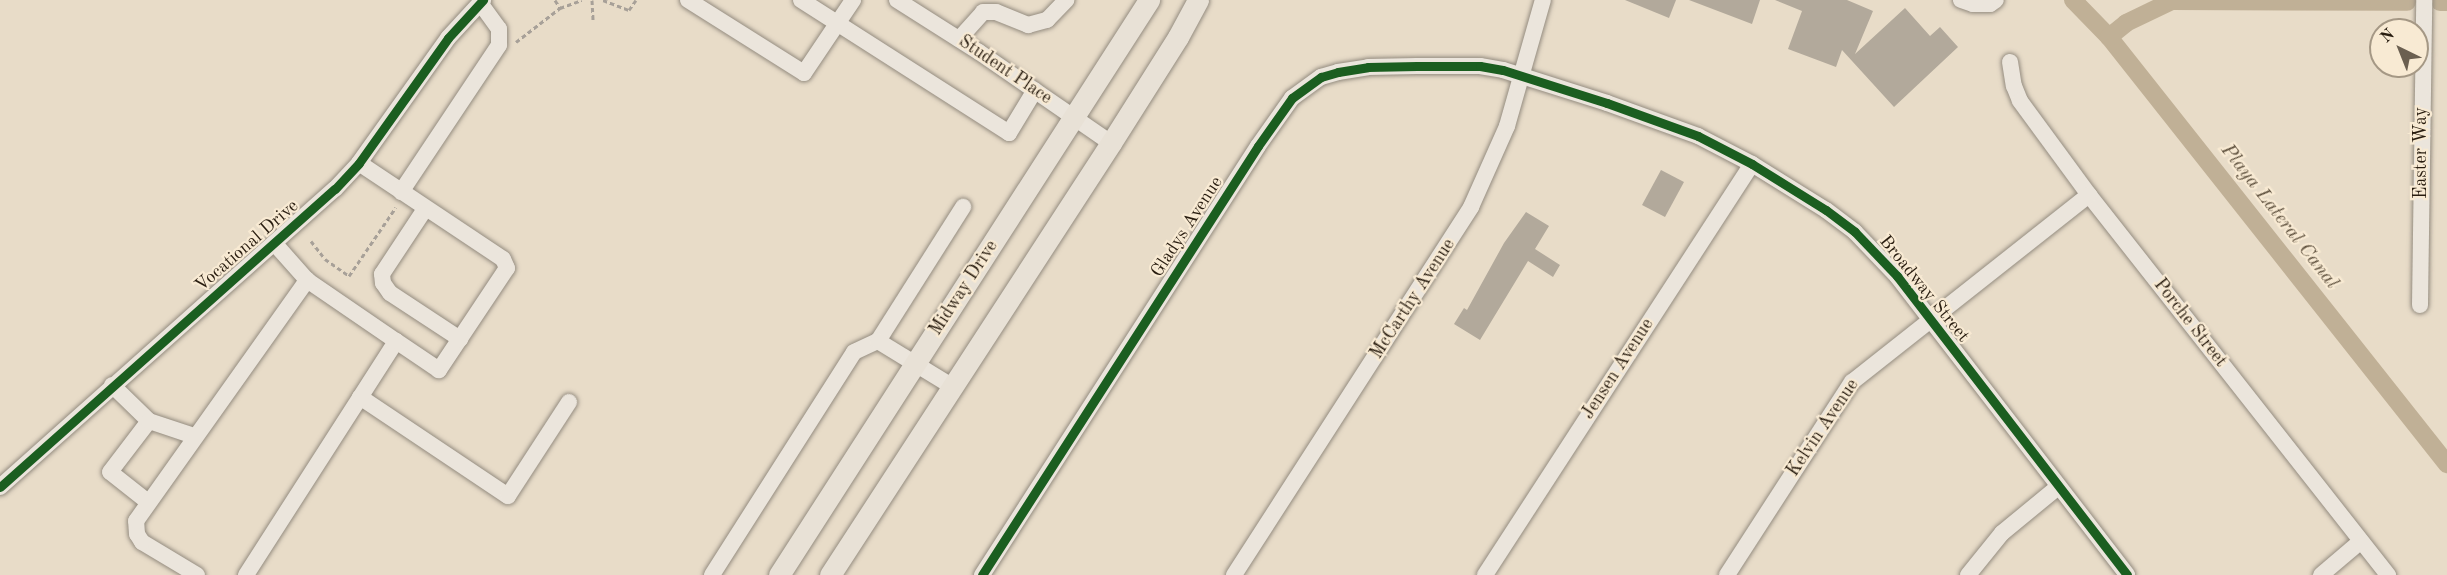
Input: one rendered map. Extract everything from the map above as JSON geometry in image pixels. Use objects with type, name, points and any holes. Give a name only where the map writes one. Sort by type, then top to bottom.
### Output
[{"type":"main road","name":"Midway Drive","points":[[779,575],[1149,0]]},
{"type":"main road","points":[[830,575],[1111,143],[1178,37],[1198,0]]},
{"type":"street","points":[[688,0],[804,73],[853,0]]},
{"type":"street","points":[[801,0],[1009,133],[1035,90]]},
{"type":"street","name":"Student Place","points":[[897,0],[959,39],[1111,143]]},
{"type":"street","points":[[959,39],[983,12],[996,12],[1028,25],[1047,20],[1066,0]]},
{"type":"street","name":"McCarthy Avenue","points":[[1234,575],[1471,207],[1507,126],[1543,0]]},
{"type":"street","points":[[1961,0],[1973,4],[1990,4],[1996,0]]},
{"type":"street","name":"Easter Way","points":[[2420,305],[2424,0]]},
{"type":"street","points":[[460,339],[390,293],[383,283],[382,274],[412,200],[499,45],[499,29],[482,2]]},
{"type":"street","name":"Vocational Drive","points":[[0,487],[112,385],[275,244],[359,163],[448,38],[482,2]]},
{"type":"street","name":"Porche Street","points":[[2010,62],[2014,86],[2020,101],[2089,195],[2388,575]]},
{"type":"street","name":"Gladys Avenue","points":[[982,575],[1258,146],[1292,98],[1320,77],[1368,67],[1480,66],[1522,75]]},
{"type":"street","name":"Broadway Street","points":[[1522,75],[1698,136],[1752,164],[1826,210],[1855,232],[1882,258],[2127,575]]},
{"type":"street","points":[[275,244],[306,280],[439,370],[507,268],[502,259],[359,163]]},
{"type":"street","name":"Jensen Avenue","points":[[1485,575],[1752,164]]},
{"type":"street","name":"Kelvin Avenue","points":[[1727,575],[1852,382],[2089,195]]},
{"type":"street","points":[[712,575],[854,352],[878,341],[963,207]]},
{"type":"street","points":[[197,575],[142,542],[136,528],[136,521],[306,280]]},
{"type":"street","points":[[246,575],[396,341]]},
{"type":"street","points":[[878,341],[952,387]]},
{"type":"street","points":[[112,385],[149,421],[194,436]]},
{"type":"street","points":[[360,397],[508,496],[569,402]]},
{"type":"street","points":[[148,502],[110,472],[149,421]]},
{"type":"street","points":[[1968,575],[2002,533],[2058,487]]},
{"type":"street","points":[[2321,575],[2361,542]]},
{"type":"path","points":[[555,0],[560,8]]},
{"type":"path","points":[[513,44],[560,8],[582,0]]},
{"type":"path","points":[[592,0],[593,21]]},
{"type":"path","points":[[603,0],[629,10],[636,0]]},
{"type":"path","points":[[311,242],[325,259],[349,276],[395,206],[403,211],[412,200]]},
{"type":"building","points":[[1625,0],[1676,0],[1669,18]]},
{"type":"building","points":[[1689,0],[1760,0],[1752,24]]},
{"type":"building","points":[[1775,0],[1847,0],[1873,11],[1855,54],[1905,8],[1930,36],[1940,27],[1958,47],[1894,107],[1842,50],[1836,67],[1788,49],[1802,11]]},
{"type":"building","points":[[1661,170],[1684,182],[1665,217],[1642,205]]},
{"type":"building","points":[[1526,212],[1549,226],[1535,249],[1560,265],[1553,277],[1528,261],[1480,340],[1454,324],[1464,308],[1467,310],[1504,243]]},
{"type":"waterway","name":"Playa Lateral Canal","points":[[2073,0],[2109,37],[2447,464]]},
{"type":"waterway","points":[[2109,37],[2126,23],[2172,1],[2407,2]]},
{"type":"waterway","points":[[2440,2],[2447,2]]},
{"type":"cycle path","points":[[0,487],[335,189],[359,163],[448,38],[483,0]]},
{"type":"cycle path","points":[[982,575],[1258,146],[1292,98],[1321,77],[1338,72],[1368,67],[1417,66],[1480,66],[1503,70],[1607,103],[1698,136],[1752,164],[1826,210],[1855,232],[1897,276],[2127,575]]}]
